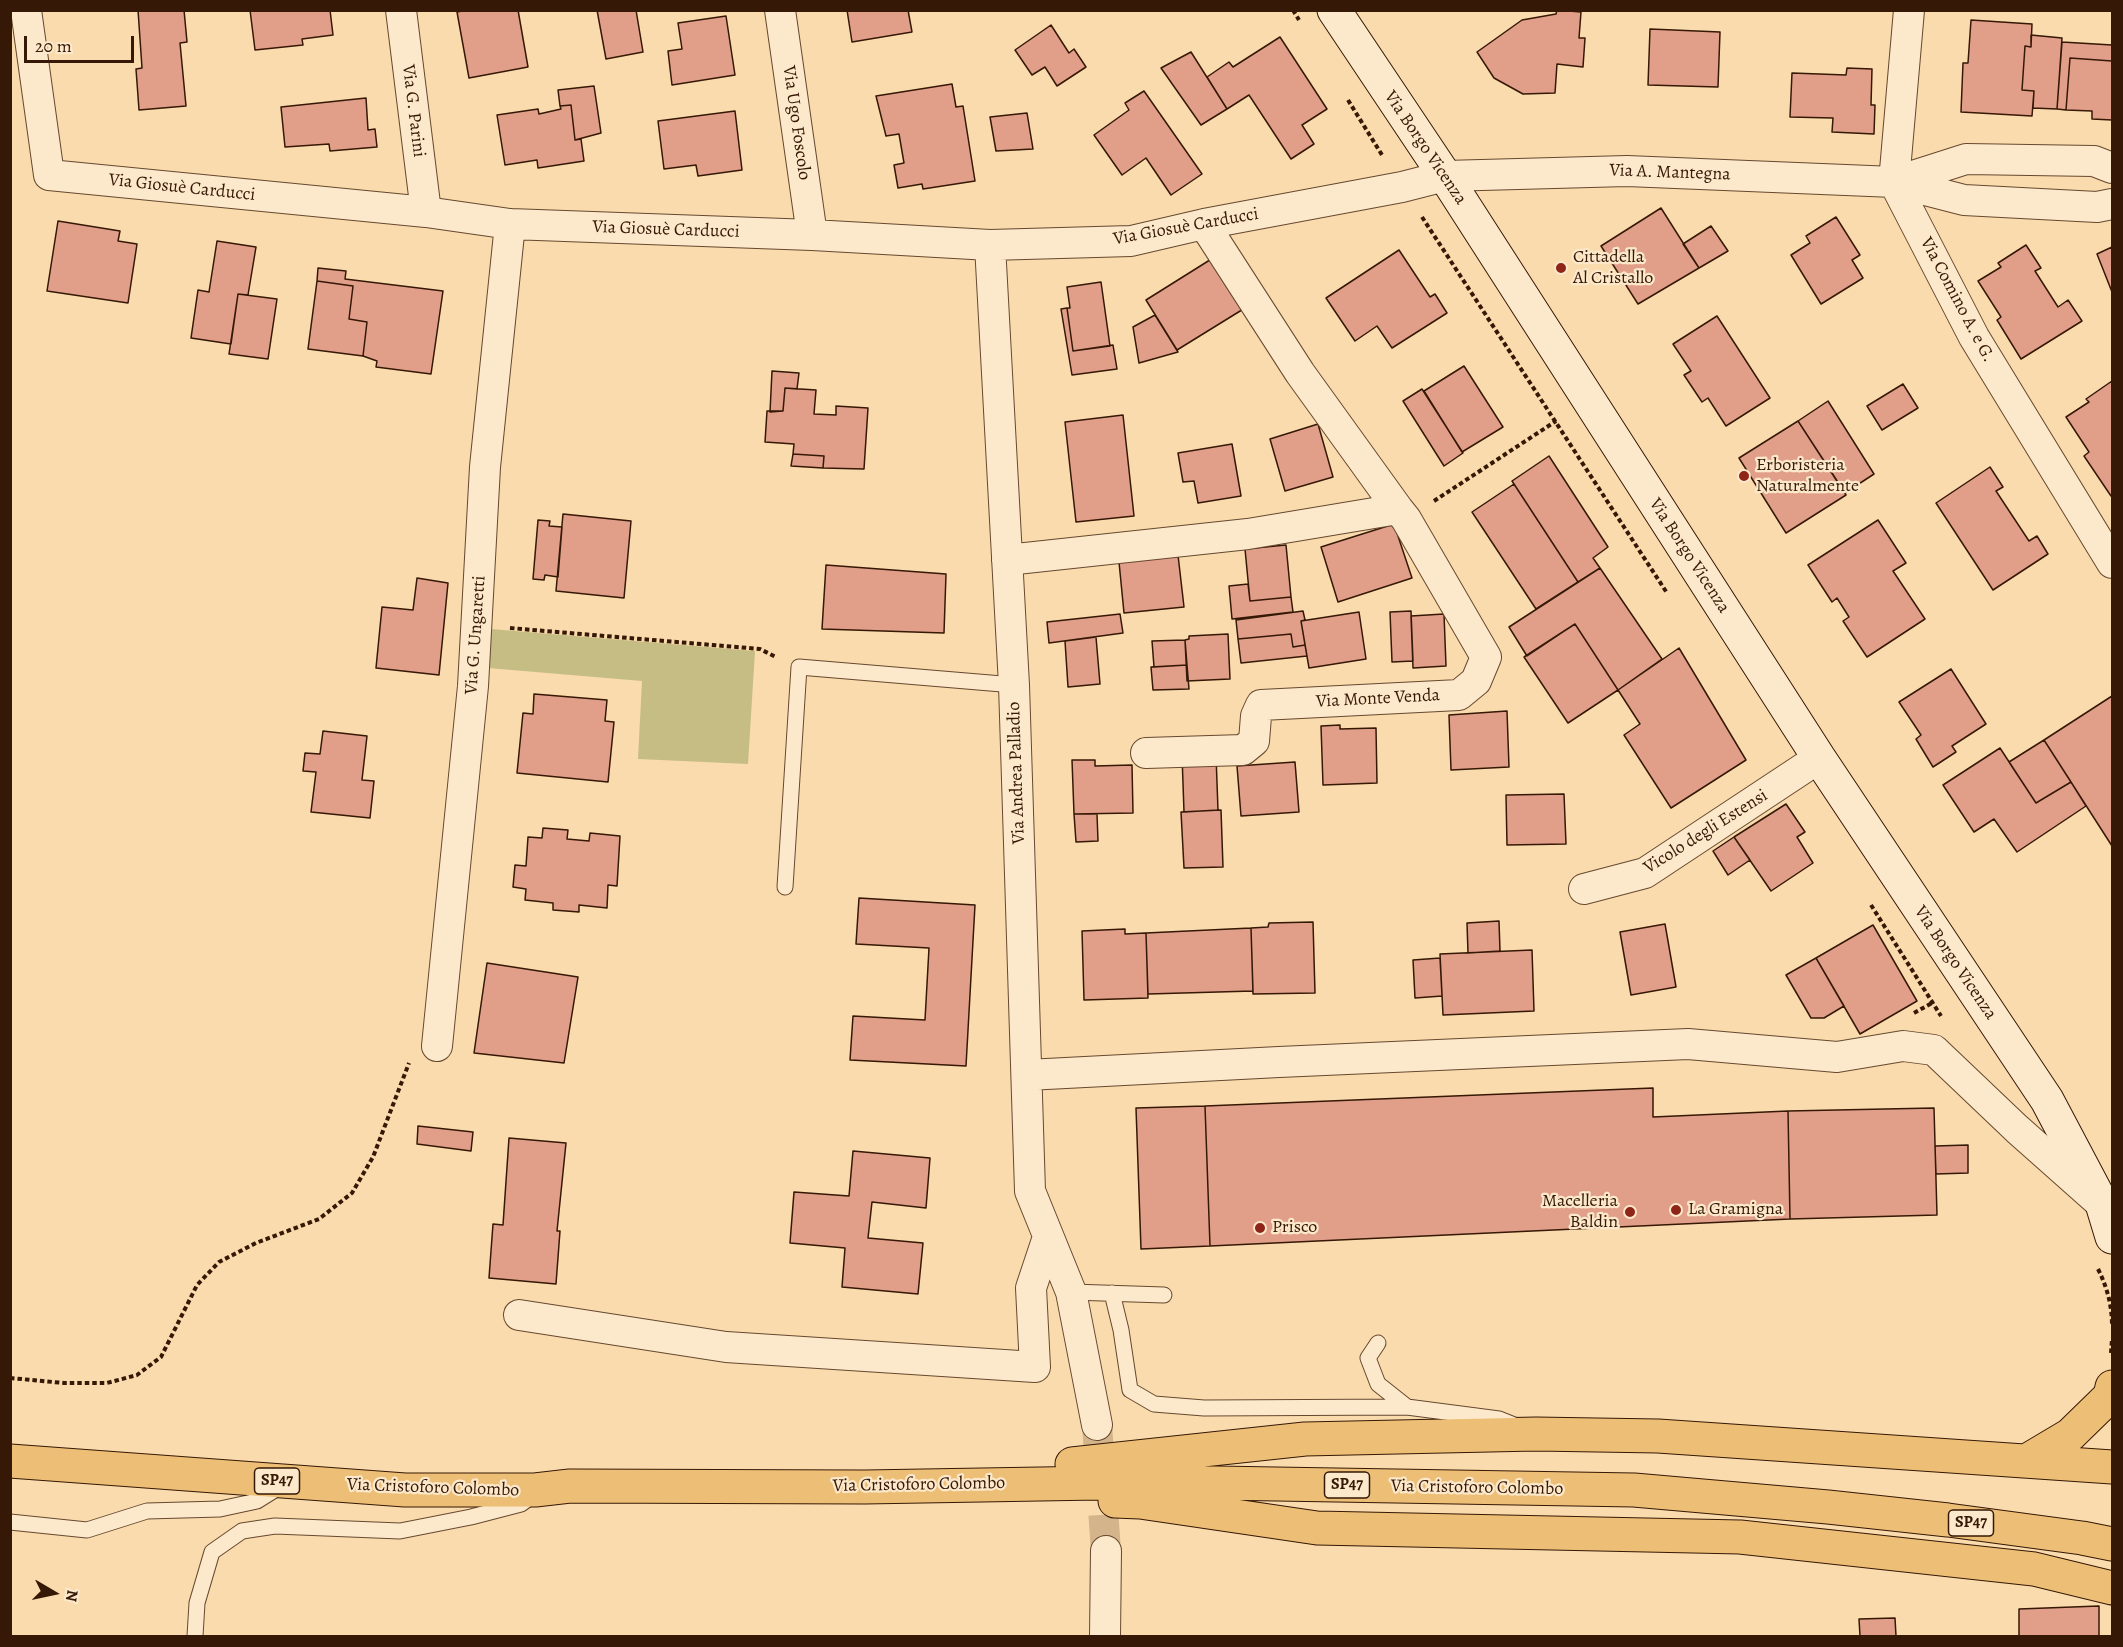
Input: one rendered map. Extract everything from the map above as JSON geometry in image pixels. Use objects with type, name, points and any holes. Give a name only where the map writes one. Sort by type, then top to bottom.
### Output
[{"type":"main road","points":[[2028,1460],[2070,1435],[2110,1395],[2112,1388]]},
{"type":"main road","points":[[865,1487],[1305,1439],[1536,1434],[1658,1436],[2112,1467]]},
{"type":"main road","name":"Via Cristoforo Colombo","points":[[10,1461],[405,1490],[543,1489],[570,1486],[865,1487],[1157,1482],[1622,1490],[1828,1507],[1948,1520],[2112,1544]]},
{"type":"main road","points":[[865,1487],[1140,1503],[1317,1528],[1740,1538],[2034,1569],[2112,1588]]},
{"type":"street","name":"Via Giosuè Carducci","points":[[26,10],[49,175],[426,212],[510,224],[812,235],[990,245],[1131,241],[1204,224],[1402,187],[1445,176]]},
{"type":"street","name":"Via G. Parini","points":[[400,10],[426,212]]},
{"type":"street","name":"Via Ugo Foscolo","points":[[780,10],[812,235]]},
{"type":"street","name":"Via Borgo Vicenza","points":[[1334,10],[1445,176],[1819,758],[2047,1100],[2102,1204],[2112,1237]]},
{"type":"street","points":[[1894,182],[1909,10]]},
{"type":"street","name":"Via A. Mantegna","points":[[1894,182],[1966,159],[2094,161],[2112,168]]},
{"type":"street","name":"Via A. Mantegna","points":[[1445,176],[1627,171],[1894,182],[1964,201],[2097,207],[2112,204]]},
{"type":"street","name":"Via Comino A. e G.","points":[[1894,182],[1974,337],[2112,563]]},
{"type":"street","name":"Via G. Ungaretti","points":[[437,1046],[473,686],[485,466],[510,224]]},
{"type":"street","name":"Via Monte Venda","points":[[1146,753],[1243,750],[1254,741],[1256,716],[1261,705],[1459,695],[1476,681],[1486,657],[1402,514],[1300,373],[1204,224]]},
{"type":"street","name":"Via Andrea Palladio","points":[[990,245],[1014,685],[1028,1075],[1029,1191],[1071,1292],[1097,1425]]},
{"type":"street","points":[[1007,560],[1248,534],[1402,514]]},
{"type":"street","name":"Vicolo degli Estensi","points":[[1584,890],[1645,873],[1819,758]]},
{"type":"street","points":[[1028,1075],[1688,1044],[1838,1057],[1904,1046],[1914,1047],[1934,1050],[2017,1130],[2102,1204]]},
{"type":"street","name":"Via Borgo Vicenza","points":[[2047,1100],[2112,1173]]},
{"type":"street","points":[[519,1314],[726,1347],[1035,1367],[1031,1288],[1047,1237]]},
{"type":"street","points":[[1106,1551],[1106,1636]]},
{"type":"lane","points":[[785,887],[799,667],[1014,685]]},
{"type":"lane","points":[[1071,1292],[1164,1295]]},
{"type":"lane","points":[[1112,1293],[1121,1330],[1130,1390],[1154,1404],[1204,1408],[1407,1407],[1499,1419],[1536,1434]]},
{"type":"lane","points":[[1378,1343],[1368,1358],[1378,1384],[1407,1407]]},
{"type":"lane","points":[[10,1522],[87,1530],[147,1510],[220,1509],[256,1501],[288,1481]]},
{"type":"lane","points":[[195,1636],[197,1603],[212,1552],[243,1531],[275,1526],[400,1531],[521,1504],[543,1489]]},
{"type":"path","points":[[1402,514],[1555,423],[1588,397]]},
{"type":"path","points":[[477,625],[760,649],[799,667]]},
{"type":"path","points":[[10,1378],[64,1383],[107,1383],[137,1375],[145,1369],[161,1356],[197,1285],[219,1262],[256,1242],[319,1219],[352,1193],[373,1157],[411,1057],[437,1046]]},
{"type":"shaded area","points":[[491,629],[755,651],[748,764],[638,759],[642,681],[488,668]]},
{"type":"building","points":[[138,10],[184,10],[187,42],[180,43],[186,106],[139,110],[136,69],[142,68]]},
{"type":"building","points":[[250,10],[330,10],[333,35],[302,39],[303,45],[255,50]]},
{"type":"building","points":[[518,10],[528,67],[469,78],[457,12]]},
{"type":"building","points":[[597,10],[636,10],[643,52],[606,59]]},
{"type":"building","points":[[847,10],[908,10],[912,32],[852,42]]},
{"type":"building","points":[[1557,10],[1581,12],[1579,38],[1585,38],[1583,67],[1557,64],[1555,93],[1523,94],[1494,78],[1477,52],[1522,20],[1556,14]]},
{"type":"building","points":[[726,16],[735,75],[672,85],[668,51],[682,49],[678,23]]},
{"type":"building","points":[[1971,20],[2032,24],[2031,47],[2025,46],[2022,90],[2034,91],[2032,116],[1961,112],[1963,63],[1968,63]]},
{"type":"building","points":[[1051,25],[1069,53],[1074,49],[1086,67],[1057,86],[1045,67],[1032,75],[1015,50]]},
{"type":"building","points":[[1650,29],[1720,32],[1718,87],[1648,85]]},
{"type":"building","points":[[2031,35],[2062,38],[2057,109],[2033,108],[2034,91],[2022,90],[2025,46],[2031,47]]},
{"type":"building","points":[[1280,37],[1327,109],[1302,125],[1314,144],[1291,159],[1249,95],[1227,109],[1207,77],[1229,62],[1233,67]]},
{"type":"building","points":[[2062,42],[2112,45],[2112,61],[2070,58],[2066,110],[2057,109]]},
{"type":"building","points":[[1191,52],[1227,109],[1201,125],[1161,68]]},
{"type":"building","points":[[2070,58],[2112,61],[2112,120],[2092,119],[2092,111],[2066,110]]},
{"type":"building","points":[[1847,68],[1872,69],[1871,105],[1875,105],[1874,134],[1832,132],[1833,118],[1790,117],[1792,73],[1846,75]]},
{"type":"building","points":[[952,84],[956,107],[963,106],[975,181],[923,189],[922,184],[898,188],[894,165],[904,163],[899,134],[886,136],[876,96]]},
{"type":"building","points":[[594,86],[601,133],[575,140],[571,105],[560,106],[558,90]]},
{"type":"building","points":[[1144,91],[1202,174],[1171,195],[1146,158],[1122,175],[1094,135],[1129,110],[1125,103]]},
{"type":"building","points":[[366,98],[368,130],[375,129],[377,147],[330,151],[329,144],[285,147],[281,107]]},
{"type":"building","points":[[571,105],[575,140],[581,139],[584,161],[538,168],[537,160],[505,165],[497,115],[538,109],[539,114],[561,109],[560,106]]},
{"type":"building","points":[[735,111],[742,170],[698,176],[696,165],[664,169],[658,121]]},
{"type":"building","points":[[1027,113],[1033,149],[996,151],[990,117]]},
{"type":"building","points":[[1661,208],[1699,268],[1638,304],[1601,246]]},
{"type":"building","points":[[1836,217],[1860,255],[1852,260],[1863,278],[1821,304],[1791,255],[1810,243],[1806,236]]},
{"type":"building","points":[[58,221],[120,231],[118,241],[137,244],[128,303],[47,291]]},
{"type":"building","points":[[1711,226],[1728,251],[1699,268],[1683,244]]},
{"type":"building","points":[[217,241],[256,247],[248,295],[238,294],[231,344],[191,338],[198,290],[209,292]]},
{"type":"building","points":[[2026,245],[2041,268],[2035,271],[2058,307],[2068,300],[2082,321],[2021,359],[1997,320],[2001,317],[1978,281],[2001,267],[1998,263]]},
{"type":"building","points":[[2112,247],[2112,292],[2097,254]]},
{"type":"building","points":[[1399,250],[1430,297],[1435,294],[1447,313],[1392,348],[1377,326],[1355,341],[1326,298]]},
{"type":"building","points":[[1213,258],[1245,308],[1177,350],[1146,300]]},
{"type":"building","points":[[318,268],[346,271],[345,279],[443,291],[431,374],[376,367],[377,361],[363,356],[367,322],[349,319],[353,286],[317,281]]},
{"type":"building","points":[[317,281],[353,286],[349,319],[367,322],[363,356],[308,349]]},
{"type":"building","points":[[1101,282],[1110,346],[1073,351],[1067,308],[1070,308],[1067,287]]},
{"type":"building","points":[[238,294],[277,299],[268,359],[229,354]]},
{"type":"building","points":[[1067,308],[1073,351],[1113,345],[1117,369],[1072,375],[1061,309]]},
{"type":"building","points":[[1155,315],[1178,352],[1139,363],[1133,327]]},
{"type":"building","points":[[1717,316],[1770,398],[1726,426],[1708,398],[1702,402],[1684,375],[1691,371],[1673,344]]},
{"type":"building","points":[[1464,366],[1503,427],[1462,452],[1424,391]]},
{"type":"building","points":[[772,371],[799,373],[797,389],[785,388],[783,411],[770,412]]},
{"type":"building","points":[[2112,381],[2111,496],[2084,456],[2089,452],[2066,417],[2089,402],[2086,399]]},
{"type":"building","points":[[1903,384],[1918,408],[1882,430],[1867,406]]},
{"type":"building","points":[[785,388],[816,390],[814,414],[836,415],[836,406],[868,408],[864,469],[823,468],[824,456],[793,454],[794,444],[765,442],[767,411],[783,411]]},
{"type":"building","points":[[1422,389],[1463,453],[1444,466],[1403,401]]},
{"type":"building","points":[[1828,401],[1874,474],[1845,493],[1798,421]]},
{"type":"building","points":[[1123,415],[1134,516],[1076,522],[1065,422]]},
{"type":"building","points":[[1798,421],[1846,495],[1786,533],[1739,458]]},
{"type":"building","points":[[1318,424],[1333,477],[1285,491],[1270,439]]},
{"type":"building","points":[[1232,444],[1241,496],[1198,503],[1194,481],[1183,482],[1178,453]]},
{"type":"building","points":[[793,454],[824,456],[823,468],[791,466]]},
{"type":"building","points":[[1549,456],[1608,547],[1593,558],[1600,568],[1578,582],[1512,481]]},
{"type":"building","points":[[1990,467],[2003,487],[1996,491],[2029,541],[2037,536],[2048,554],[1993,590],[1936,503]]},
{"type":"building","points":[[1514,484],[1578,582],[1536,609],[1472,512]]},
{"type":"building","points":[[563,514],[631,521],[624,598],[556,591]]},
{"type":"building","points":[[538,520],[550,521],[549,526],[562,527],[558,577],[545,575],[544,580],[533,579]]},
{"type":"building","points":[[1878,520],[1906,563],[1893,571],[1925,619],[1867,657],[1843,621],[1849,617],[1837,598],[1832,602],[1808,565]]},
{"type":"building","points":[[1394,524],[1412,578],[1338,602],[1321,547]]},
{"type":"building","points":[[1286,545],[1291,597],[1250,601],[1245,549]]},
{"type":"building","points":[[1178,555],[1184,607],[1124,613],[1119,562]]},
{"type":"building","points":[[826,565],[946,574],[944,633],[822,629]]},
{"type":"building","points":[[1600,568],[1662,659],[1618,690],[1575,624],[1527,656],[1509,627]]},
{"type":"building","points":[[417,578],[448,583],[439,675],[376,668],[382,607],[413,610]]},
{"type":"building","points":[[1248,584],[1250,601],[1291,597],[1293,612],[1232,619],[1229,586]]},
{"type":"building","points":[[1303,611],[1305,620],[1301,621],[1305,645],[1293,647],[1291,634],[1238,639],[1236,620]]},
{"type":"building","points":[[1411,611],[1413,661],[1392,662],[1390,612]]},
{"type":"building","points":[[1359,612],[1366,659],[1309,668],[1301,621]]},
{"type":"building","points":[[1120,614],[1123,633],[1049,643],[1047,622]]},
{"type":"building","points":[[1444,614],[1446,666],[1413,668],[1411,616]]},
{"type":"building","points":[[1575,624],[1618,690],[1568,723],[1524,657]]},
{"type":"building","points":[[1228,634],[1230,679],[1187,681],[1185,640],[1189,639],[1189,636]]},
{"type":"building","points":[[1291,634],[1293,647],[1305,645],[1307,656],[1241,663],[1238,639]]},
{"type":"building","points":[[1096,637],[1100,684],[1068,687],[1065,641]]},
{"type":"building","points":[[1185,640],[1187,665],[1154,667],[1152,641]]},
{"type":"building","points":[[1679,648],[1746,760],[1671,808],[1624,735],[1640,724],[1618,690]]},
{"type":"building","points":[[1187,665],[1189,689],[1153,690],[1151,667]]},
{"type":"building","points":[[1951,669],[1986,724],[1952,746],[1956,752],[1933,767],[1916,739],[1921,735],[1899,702]]},
{"type":"building","points":[[534,694],[607,700],[605,721],[614,722],[608,782],[517,773],[523,713],[533,714]]},
{"type":"building","points":[[2112,696],[2112,846],[2044,740]]},
{"type":"building","points":[[1507,711],[1509,767],[1451,770],[1449,715]]},
{"type":"building","points":[[1340,725],[1340,729],[1376,728],[1377,783],[1323,785],[1321,726]]},
{"type":"building","points":[[323,731],[367,736],[362,780],[374,781],[370,818],[311,812],[316,772],[303,771],[305,753],[320,754]]},
{"type":"building","points":[[2044,740],[2071,782],[2036,803],[2009,762]]},
{"type":"building","points":[[2000,748],[2036,803],[2071,782],[2086,806],[2017,852],[1994,819],[1974,832],[1943,785]]},
{"type":"building","points":[[1182,755],[1216,755],[1218,810],[1184,812]]},
{"type":"building","points":[[1072,760],[1095,760],[1095,766],[1132,765],[1133,813],[1074,814]]},
{"type":"building","points":[[1295,762],[1299,812],[1241,816],[1237,766]]},
{"type":"building","points":[[1564,794],[1566,844],[1507,845],[1506,795]]},
{"type":"building","points":[[1786,804],[1805,832],[1797,837],[1813,863],[1771,891],[1734,837]]},
{"type":"building","points":[[1221,810],[1223,867],[1184,868],[1181,812]]},
{"type":"building","points":[[1074,814],[1097,814],[1098,841],[1076,842]]},
{"type":"building","points":[[543,828],[568,830],[567,839],[589,841],[590,833],[620,836],[617,886],[608,885],[607,908],[579,905],[579,912],[553,910],[553,903],[525,900],[526,889],[513,887],[515,865],[526,866],[528,837],[542,838]]},
{"type":"building","points":[[1734,837],[1750,860],[1728,875],[1713,851]]},
{"type":"building","points":[[859,898],[975,905],[966,1066],[850,1060],[853,1016],[925,1020],[929,948],[856,944]]},
{"type":"building","points":[[1499,921],[1500,951],[1468,953],[1467,923]]},
{"type":"building","points":[[1313,922],[1315,993],[1253,994],[1251,928],[1268,927],[1269,923]]},
{"type":"building","points":[[1665,924],[1676,987],[1631,995],[1620,932]]},
{"type":"building","points":[[1873,925],[1917,1001],[1860,1034],[1816,958]]},
{"type":"building","points":[[1251,928],[1253,991],[1148,994],[1146,933]]},
{"type":"building","points":[[1125,929],[1125,934],[1146,933],[1148,998],[1084,1000],[1082,931]]},
{"type":"building","points":[[1532,950],[1534,1011],[1443,1015],[1440,954]]},
{"type":"building","points":[[1440,958],[1442,996],[1415,998],[1413,960]]},
{"type":"building","points":[[1816,958],[1844,1006],[1824,1018],[1811,1018],[1786,975]]},
{"type":"building","points":[[487,963],[578,977],[564,1063],[474,1053]]},
{"type":"building","points":[[1653,1088],[1653,1117],[1788,1111],[1790,1219],[1210,1246],[1205,1106]]},
{"type":"building","points":[[1205,1106],[1210,1246],[1141,1249],[1136,1108]]},
{"type":"building","points":[[1934,1108],[1937,1215],[1790,1219],[1788,1111]]},
{"type":"building","points":[[418,1126],[473,1132],[471,1151],[417,1144]]},
{"type":"building","points":[[509,1138],[566,1143],[557,1231],[560,1231],[556,1284],[489,1278],[493,1224],[503,1225]]},
{"type":"building","points":[[1968,1145],[1968,1173],[1936,1174],[1935,1146]]},
{"type":"building","points":[[853,1151],[930,1158],[926,1208],[872,1202],[868,1238],[923,1243],[918,1294],[842,1287],[845,1248],[790,1243],[794,1192],[849,1196]]},
{"type":"building","points":[[2099,1606],[2099,1636],[2019,1636],[2019,1609]]},
{"type":"building","points":[[1895,1618],[1896,1636],[1860,1636],[1859,1619]]},
{"type":"tunnel","points":[[1097,1425],[1106,1551]]},
{"type":"place","name":"Cittadella Al Cristallo","points":[[1561,268]]},
{"type":"place","name":"Erboristeria Naturalmente","points":[[1744,476]]},
{"type":"place","name":"La Gramigna","points":[[1676,1210]]},
{"type":"place","name":"Macelleria Baldin","points":[[1630,1212]]},
{"type":"place","name":"Prisco","points":[[1260,1228]]}]
